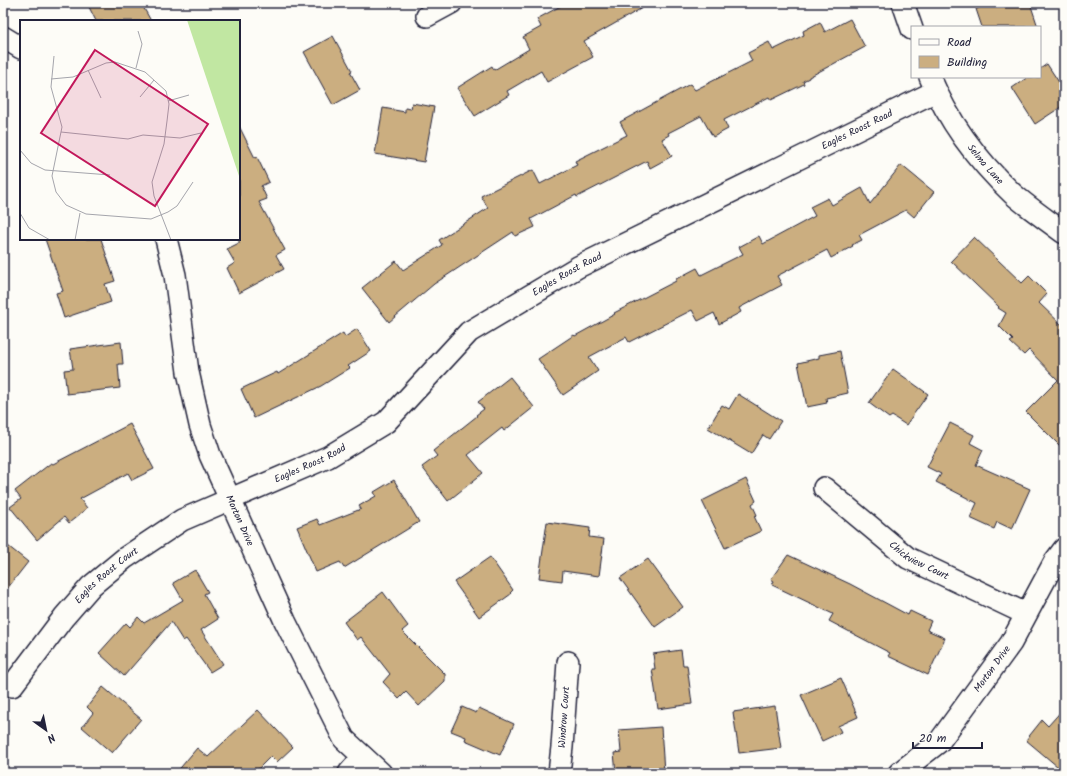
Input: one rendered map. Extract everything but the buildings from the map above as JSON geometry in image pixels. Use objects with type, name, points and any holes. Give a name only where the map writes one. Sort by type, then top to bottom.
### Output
[{"type":"street","points":[[427,16],[451,3]]},
{"type":"street","points":[[904,3],[911,26]]},
{"type":"street","points":[[3,37],[20,47]]},
{"type":"street","name":"Selma Lane","points":[[933,84],[955,126],[984,164],[1014,194],[1064,233]]},
{"type":"street","name":"Eagles Roost Road","points":[[230,500],[328,457],[386,422],[469,332],[578,267],[933,84]]},
{"type":"street","name":"Morton Drive","points":[[166,240],[175,275],[188,372],[200,425],[210,455],[284,621],[344,739],[381,773]]},
{"type":"street","name":"Chickview Court","points":[[824,488],[908,558],[1026,614]]},
{"type":"street","name":"Eagles Roost Court","points":[[12,686],[64,617],[91,586],[125,558],[182,520],[230,500]]},
{"type":"street","name":"Morton Drive","points":[[899,773],[939,742],[1011,643],[1055,561],[1064,549]]},
{"type":"street","name":"Windrow Court","points":[[559,773],[568,662]]},
{"type":"street","points":[[349,773],[363,757]]}]
